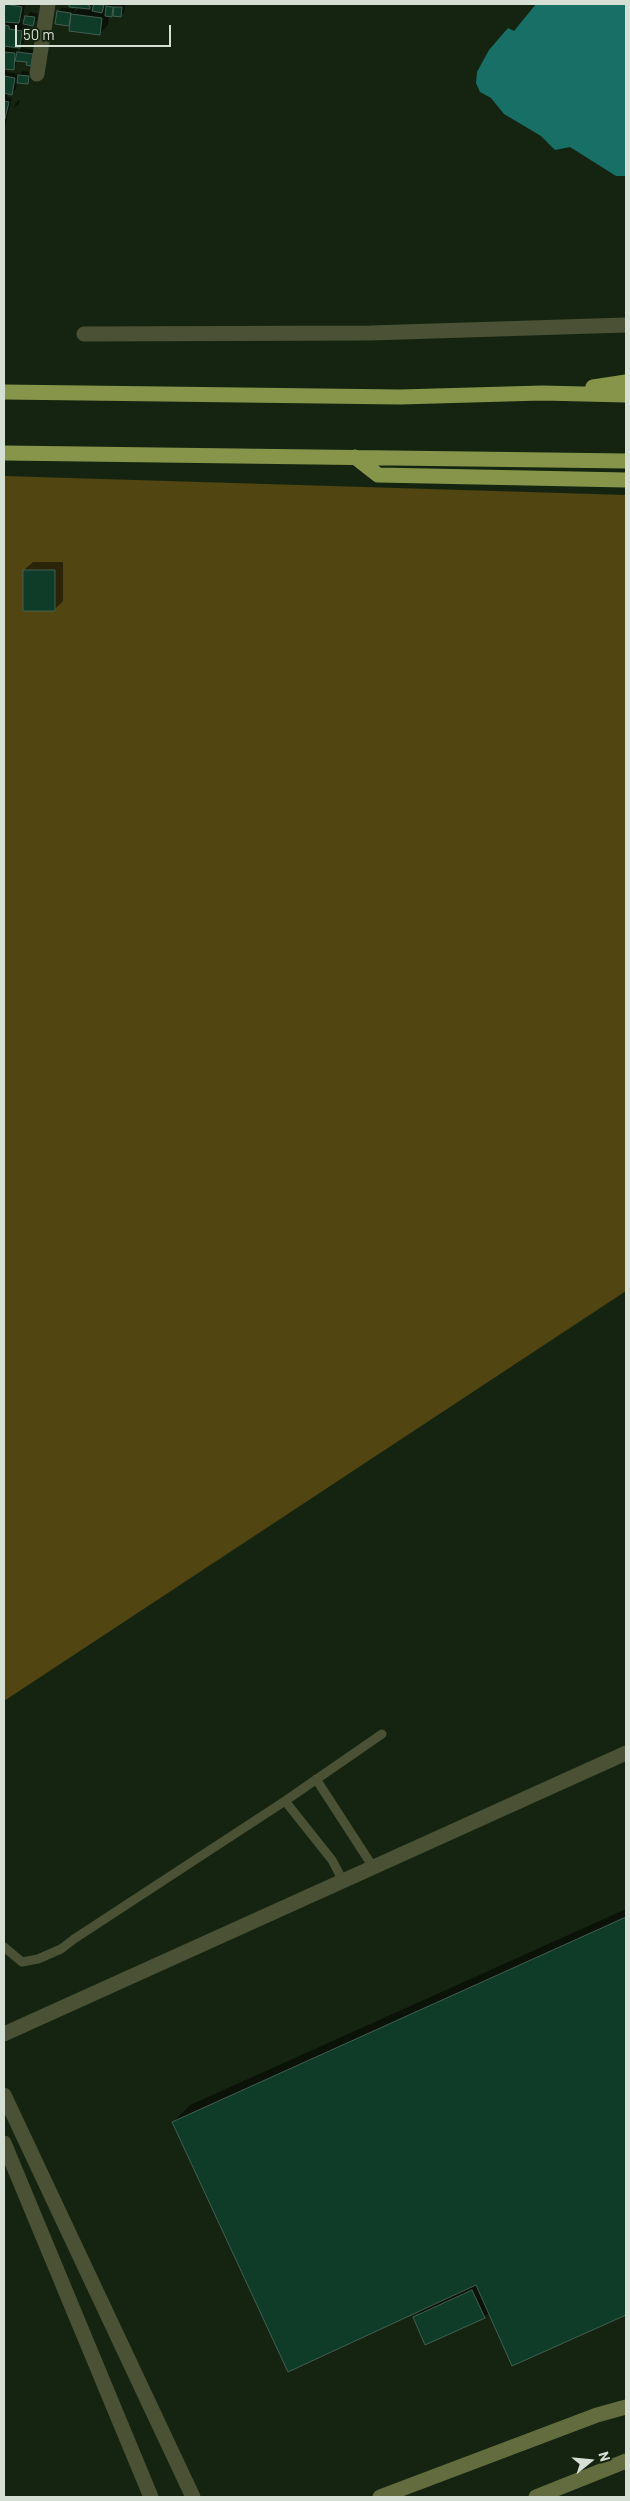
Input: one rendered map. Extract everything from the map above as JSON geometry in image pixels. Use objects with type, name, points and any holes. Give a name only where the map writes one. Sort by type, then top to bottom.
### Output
[{"type":"highway","points":[[542,393],[626,382]]},
{"type":"highway","points":[[4,392],[400,397],[542,393],[626,395]]},
{"type":"highway","points":[[4,453],[626,461]]},
{"type":"highway","points":[[355,457],[378,475],[626,480]]},
{"type":"main road","points":[[380,2497],[597,2416],[626,2407]]},
{"type":"main road","points":[[536,2497],[626,2461]]},
{"type":"street","points":[[36,74],[48,4]]},
{"type":"street","points":[[84,334],[370,333],[626,325]]},
{"type":"street","points":[[4,2034],[626,1753]]},
{"type":"street","points":[[4,2095],[193,2497]]},
{"type":"street","points":[[4,2142],[151,2497]]},
{"type":"lane","points":[[4,1947],[22,1962],[38,1959],[61,1949],[285,1801],[382,1734]]},
{"type":"lane","points":[[316,1779],[373,1867]]},
{"type":"lane","points":[[285,1801],[332,1860],[343,1881]]},
{"type":"shaded area","points":[[4,476],[626,495],[626,1291],[4,1701]]},
{"type":"water","points":[[536,4],[626,4],[626,176],[616,176],[570,147],[555,150],[541,136],[504,114],[491,98],[480,92],[476,83],[477,72],[489,50],[508,28],[514,31]]},
{"type":"building","points":[[5,4],[22,7],[19,23],[4,22]]},
{"type":"building","points":[[69,4],[86,4],[90,6],[90,9],[69,7]]},
{"type":"building","points":[[94,4],[104,5],[102,13],[92,11]]},
{"type":"building","points":[[106,6],[113,7],[112,17],[105,16]]},
{"type":"building","points":[[114,7],[122,7],[121,17],[113,16]]},
{"type":"building","points":[[57,11],[71,13],[69,26],[55,24]]},
{"type":"building","points":[[71,14],[102,18],[100,35],[69,31]]},
{"type":"building","points":[[25,16],[35,17],[33,26],[23,24]]},
{"type":"building","points":[[5,25],[9,26],[9,29],[22,31],[20,48],[4,46]]},
{"type":"building","points":[[4,52],[15,53],[14,70],[4,69]]},
{"type":"building","points":[[17,52],[33,54],[31,66],[26,65],[27,62],[15,61]]},
{"type":"building","points":[[18,75],[29,76],[28,84],[17,83]]},
{"type":"building","points":[[4,76],[15,78],[12,95],[4,93]]},
{"type":"building","points":[[4,101],[9,102],[5,119],[4,119]]},
{"type":"building","points":[[23,570],[55,570],[55,611],[23,611]]},
{"type":"building","points":[[626,1917],[626,2315],[512,2366],[476,2285],[288,2372],[172,2122]]},
{"type":"building","points":[[472,2290],[485,2318],[425,2345],[413,2317]]}]
